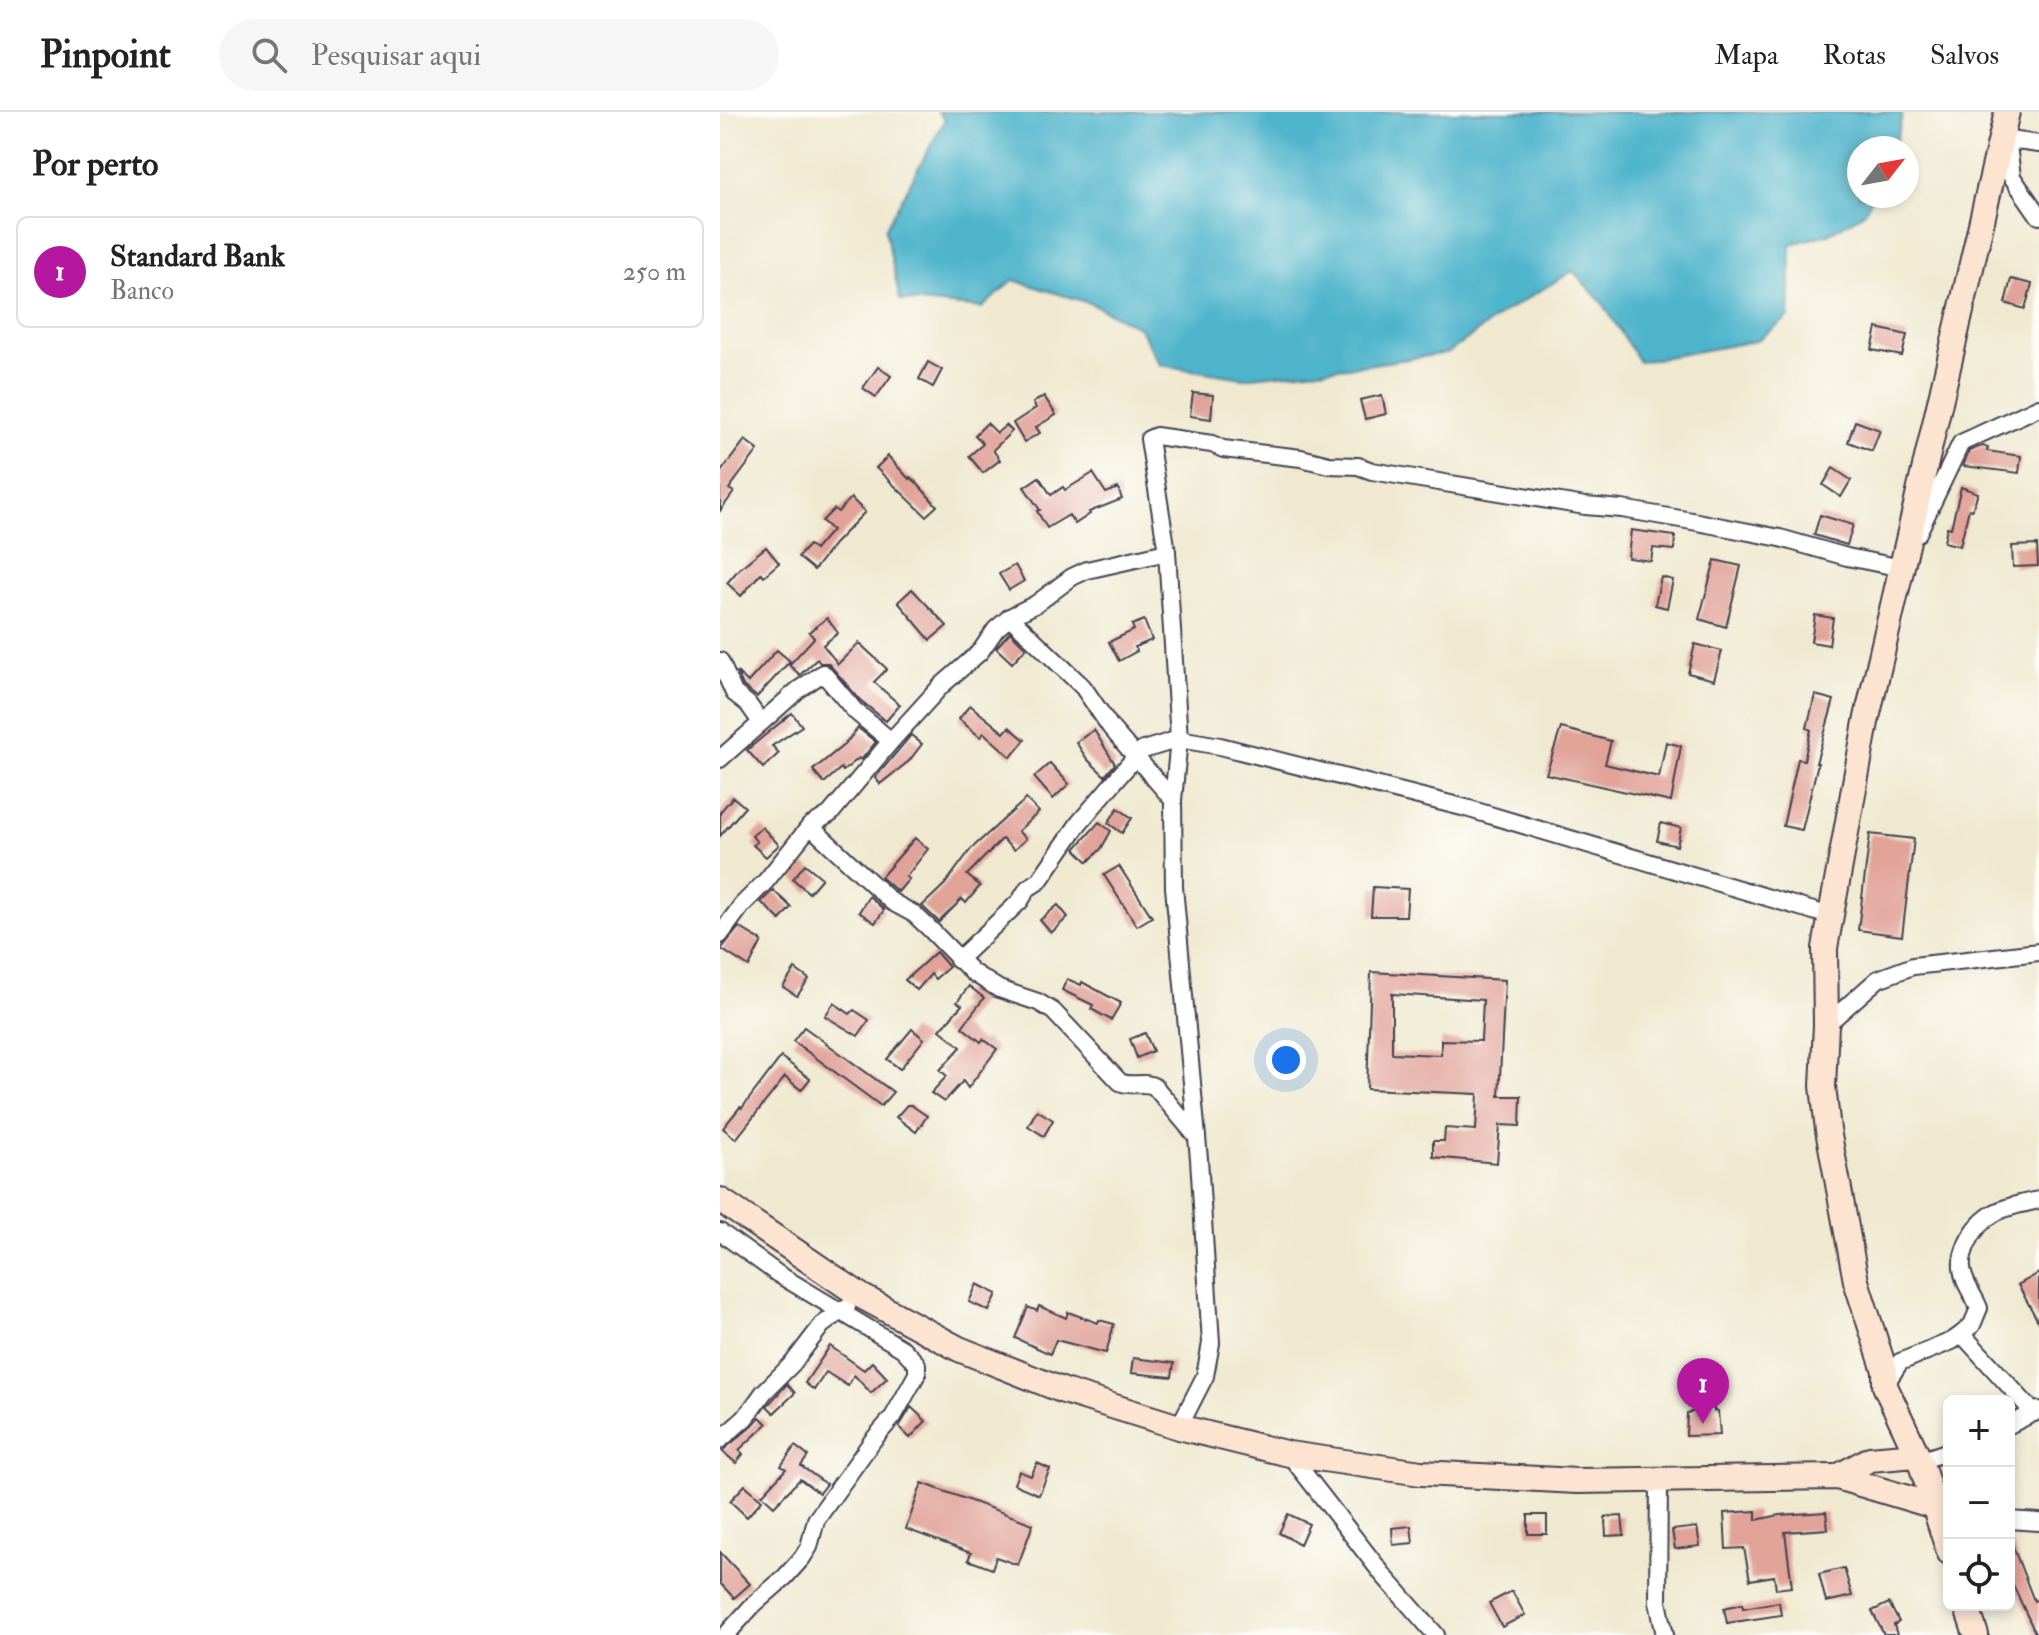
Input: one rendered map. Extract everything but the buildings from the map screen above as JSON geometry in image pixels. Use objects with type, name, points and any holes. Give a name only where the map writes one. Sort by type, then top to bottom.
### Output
[{"type":"main road","points":[[1947,1539],[1941,1508],[1885,1386],[1885,1371],[1856,1281],[1839,1202],[1823,1086],[1825,948],[1866,722],[2004,141],[2007,112]]},
{"type":"main road","points":[[720,1200],[861,1296],[959,1349],[1064,1391],[1179,1427],[1289,1454],[1421,1473],[1577,1481],[1837,1477],[1941,1508]]},
{"type":"main road","points":[[1837,1477],[1870,1459],[1918,1458]]},
{"type":"main road","points":[[1968,1611],[1976,1635]]},
{"type":"street","points":[[2039,144],[2004,141],[2012,177],[2039,216]]},
{"type":"street","points":[[1179,1427],[1205,1376],[1211,1343],[1197,1137],[1174,887],[1173,800],[1179,739],[1167,552],[1148,443],[1152,437],[1301,458],[1329,465],[1358,466],[1372,471],[1692,521],[1780,538],[1847,557],[1902,568],[1961,443],[2039,407]]},
{"type":"street","points":[[720,935],[810,826],[830,814],[891,741],[951,676],[980,652],[996,629],[1010,617],[1036,604],[1072,577],[1087,570],[1167,552]]},
{"type":"street","points":[[1010,617],[1083,687],[1111,728],[1173,800]]},
{"type":"street","points":[[720,661],[734,693],[748,704],[760,721]]},
{"type":"street","points":[[720,759],[760,721],[823,673],[855,711],[891,741]]},
{"type":"street","points":[[958,960],[1020,901],[1028,888],[1039,881],[1079,823],[1137,755],[1143,750],[1179,739],[1282,761],[1466,808],[1830,916]]},
{"type":"street","points":[[810,826],[892,902],[914,914],[972,972],[999,989],[1038,1002],[1053,1011],[1120,1082],[1128,1086],[1151,1084],[1197,1137]]},
{"type":"street","points":[[1826,1025],[1878,979],[1913,966],[2039,952]]},
{"type":"street","points":[[1885,1386],[1900,1362],[1952,1341],[1972,1325],[1979,1308],[1961,1267],[1971,1234],[1985,1217],[1999,1210],[2039,1200]]},
{"type":"street","points":[[720,1232],[778,1274],[903,1349],[917,1364],[917,1374],[893,1417],[816,1520],[809,1547],[802,1558],[726,1635]]},
{"type":"street","points":[[720,1440],[745,1418],[822,1325],[861,1296]]},
{"type":"street","points":[[1962,1334],[2036,1412],[2015,1422]]},
{"type":"street","points":[[1918,1458],[1943,1452]]},
{"type":"street","points":[[1289,1454],[1384,1576],[1436,1635]]},
{"type":"street","points":[[1659,1481],[1658,1602],[1665,1635]]},
{"type":"street","points":[[2015,1520],[2039,1522]]},
{"type":"water","points":[[938,112],[1903,112],[1897,136],[1847,136],[1847,208],[1867,208],[1864,213],[1828,234],[1791,244],[1789,317],[1756,341],[1639,362],[1604,305],[1573,271],[1503,313],[1448,353],[1243,378],[1160,365],[1140,328],[1092,304],[1013,280],[982,308],[900,300],[885,229],[945,120]]},
{"type":"place","name":"Standard Bank","points":[[1703,1424]]}]
